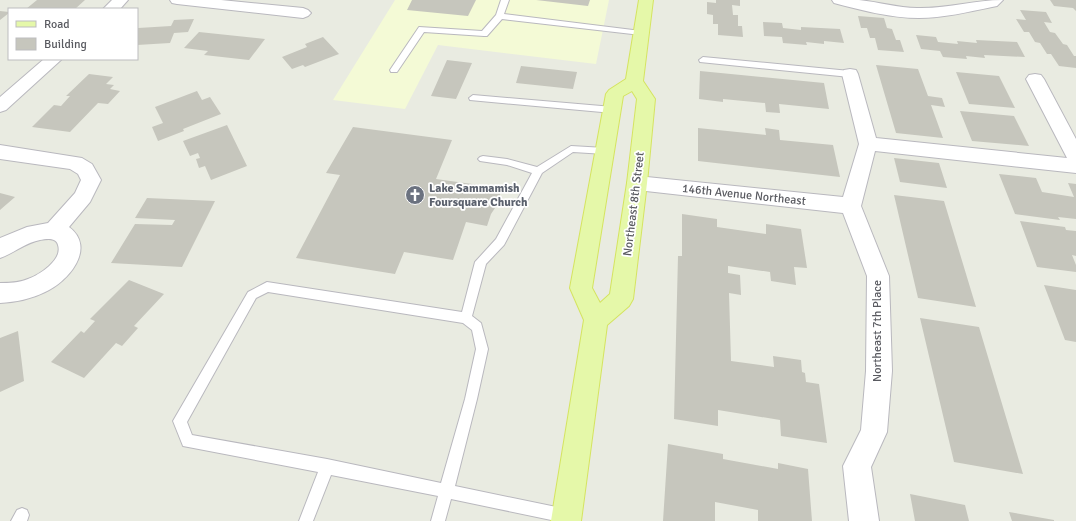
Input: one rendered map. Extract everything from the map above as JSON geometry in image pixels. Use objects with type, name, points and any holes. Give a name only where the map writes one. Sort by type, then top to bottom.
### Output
[{"type":"main road","points":[[566,519],[596,320],[581,288],[615,94],[634,81],[646,0]]},
{"type":"main road","name":"Northeast 8th Street","points":[[596,320],[621,299],[637,183],[646,99],[634,81]]},
{"type":"street","points":[[112,8],[121,0]]},
{"type":"street","points":[[177,0],[303,13]]},
{"type":"street","points":[[839,0],[880,8],[918,13],[956,10],[992,3],[996,0]]},
{"type":"street","points":[[0,106],[53,60]]},
{"type":"street","points":[[850,74],[868,144],[851,206]]},
{"type":"street","points":[[1035,79],[1076,157]]},
{"type":"street","points":[[868,144],[1076,166]]},
{"type":"street","points":[[0,152],[74,163],[85,169],[91,180],[83,197],[53,231]]},
{"type":"street","name":"146th Avenue Northeast","points":[[637,183],[851,206]]},
{"type":"street","name":"Northeast 7th Place","points":[[851,206],[878,276],[879,372],[874,432],[857,466],[864,521]]},
{"type":"street","points":[[0,250],[16,239],[30,233],[42,231],[53,231],[63,234],[68,240],[71,248],[62,267],[40,285],[12,293],[0,293]]},
{"type":"lane","points":[[394,70],[422,29],[484,34],[500,16],[505,0]]},
{"type":"lane","points":[[500,16],[641,33]]},
{"type":"lane","points":[[704,60],[850,74]]},
{"type":"lane","points":[[473,98],[613,110]]},
{"type":"lane","points":[[466,318],[481,262],[500,242],[538,171],[571,149],[605,151]]},
{"type":"lane","points":[[483,159],[507,162],[538,171]]},
{"type":"lane","points":[[438,521],[447,490],[479,368],[482,350],[477,326],[466,318],[267,287],[252,295],[180,421],[188,441],[327,466],[447,490],[566,519]]},
{"type":"lane","points":[[306,521],[327,466]]},
{"type":"shaded area","points":[[395,0],[609,0],[596,64],[438,45],[405,109],[333,100]]},
{"type":"building","points":[[37,0],[85,0],[76,8],[27,8]]},
{"type":"building","points":[[412,0],[476,0],[468,16],[407,10]]},
{"type":"building","points":[[536,0],[590,0],[588,6]]},
{"type":"building","points":[[716,0],[740,0],[740,6],[732,5],[733,15],[738,15],[738,26],[742,26],[743,37],[718,35],[718,24],[713,24],[713,15],[707,14],[707,2],[716,3]]},
{"type":"building","points":[[1050,0],[1076,0],[1076,11],[1073,8],[1054,6]]},
{"type":"building","points":[[1020,10],[1046,12],[1052,23],[1044,22],[1050,32],[1055,33],[1063,44],[1067,45],[1074,56],[1076,56],[1076,68],[1059,66],[1051,54],[1047,54],[1040,43],[1035,42],[1029,32],[1024,32],[1016,19],[1026,20]]},
{"type":"building","points":[[0,11],[8,12],[8,14],[0,20]]},
{"type":"building","points":[[858,16],[884,18],[887,28],[892,29],[896,40],[900,40],[904,52],[878,50],[875,38],[870,38],[867,28],[861,28]]},
{"type":"building","points":[[194,19],[188,32],[174,33],[170,43],[138,45],[138,28],[171,26],[174,20]]},
{"type":"building","points":[[763,22],[782,23],[783,28],[801,30],[801,27],[840,29],[844,43],[824,41],[824,44],[806,42],[807,45],[783,43],[782,37],[764,36]]},
{"type":"building","points":[[199,32],[265,39],[249,60],[204,55],[208,51],[184,48]]},
{"type":"building","points":[[916,35],[936,37],[938,42],[958,44],[957,41],[977,43],[976,40],[1017,42],[1025,57],[984,55],[985,58],[966,56],[967,59],[943,57],[940,51],[921,49]]},
{"type":"building","points":[[323,37],[339,54],[305,67],[303,65],[292,69],[282,57],[307,47],[305,44]]},
{"type":"building","points":[[447,60],[472,63],[456,99],[431,96]]},
{"type":"building","points":[[876,65],[918,69],[928,96],[942,98],[945,107],[931,105],[943,138],[896,133]]},
{"type":"building","points":[[521,66],[577,72],[573,89],[516,83]]},
{"type":"building","points":[[700,71],[824,83],[829,109],[779,104],[780,113],[766,112],[765,103],[723,99],[723,102],[699,99]]},
{"type":"building","points":[[956,72],[999,76],[1015,108],[969,104]]},
{"type":"building","points":[[89,74],[113,77],[106,84],[114,85],[110,89],[120,91],[108,104],[98,103],[70,132],[32,127],[54,105],[61,106],[70,96],[66,96]]},
{"type":"building","points":[[197,91],[202,100],[210,97],[221,114],[158,141],[152,127],[163,123],[155,107]]},
{"type":"building","points":[[960,111],[1014,116],[1029,146],[972,141]]},
{"type":"building","points":[[227,125],[247,166],[211,180],[205,166],[199,168],[196,159],[200,158],[198,153],[190,156],[183,141]]},
{"type":"building","name":"Lake Sammamish Foursquare Church","points":[[353,127],[452,140],[436,179],[501,188],[499,202],[491,214],[487,226],[466,222],[453,260],[404,252],[395,274],[296,258],[340,175],[326,173]]},
{"type":"building","points":[[698,128],[766,135],[765,128],[779,130],[780,140],[833,145],[840,177],[698,161]]},
{"type":"building","points":[[894,158],[939,163],[947,188],[900,182]]},
{"type":"building","points":[[999,174],[1036,178],[1042,192],[1074,197],[1068,183],[1076,184],[1076,219],[1058,217],[1060,220],[1015,214]]},
{"type":"building","points":[[0,193],[15,197],[0,210]]},
{"type":"building","points":[[894,195],[944,201],[976,307],[918,298]]},
{"type":"building","points":[[147,198],[215,201],[182,267],[111,263],[135,224],[172,225],[175,220],[135,218]]},
{"type":"building","points":[[682,214],[717,219],[717,227],[766,234],[766,224],[801,229],[807,268],[794,267],[796,285],[771,281],[770,272],[728,266],[728,273],[740,275],[741,295],[729,293],[731,361],[774,367],[773,356],[801,360],[802,372],[805,373],[806,382],[819,384],[827,443],[781,436],[780,420],[718,410],[718,426],[674,419],[678,256],[682,256]]},
{"type":"building","points":[[1020,221],[1065,227],[1066,230],[1076,231],[1076,256],[1072,255],[1076,265],[1076,272],[1037,267]]},
{"type":"building","points":[[129,280],[164,294],[134,326],[138,328],[122,346],[116,343],[84,378],[51,362],[81,331],[84,333],[95,321],[90,319]]},
{"type":"building","points":[[1044,285],[1076,290],[1076,342],[1065,340]]},
{"type":"building","points":[[920,318],[979,327],[1023,474],[954,462]]},
{"type":"building","points":[[18,331],[24,381],[0,392],[0,338]]},
{"type":"building","points":[[668,444],[723,454],[723,459],[778,469],[778,463],[808,469],[812,521],[758,521],[758,510],[715,502],[715,521],[663,521]]},
{"type":"building","points":[[910,494],[965,505],[969,521],[915,521]]},
{"type":"building","points":[[1009,512],[1054,520],[1054,521],[1012,521]]},
{"type":"place","name":"Lake Sammamish Foursquare Church","points":[[415,195]]}]
